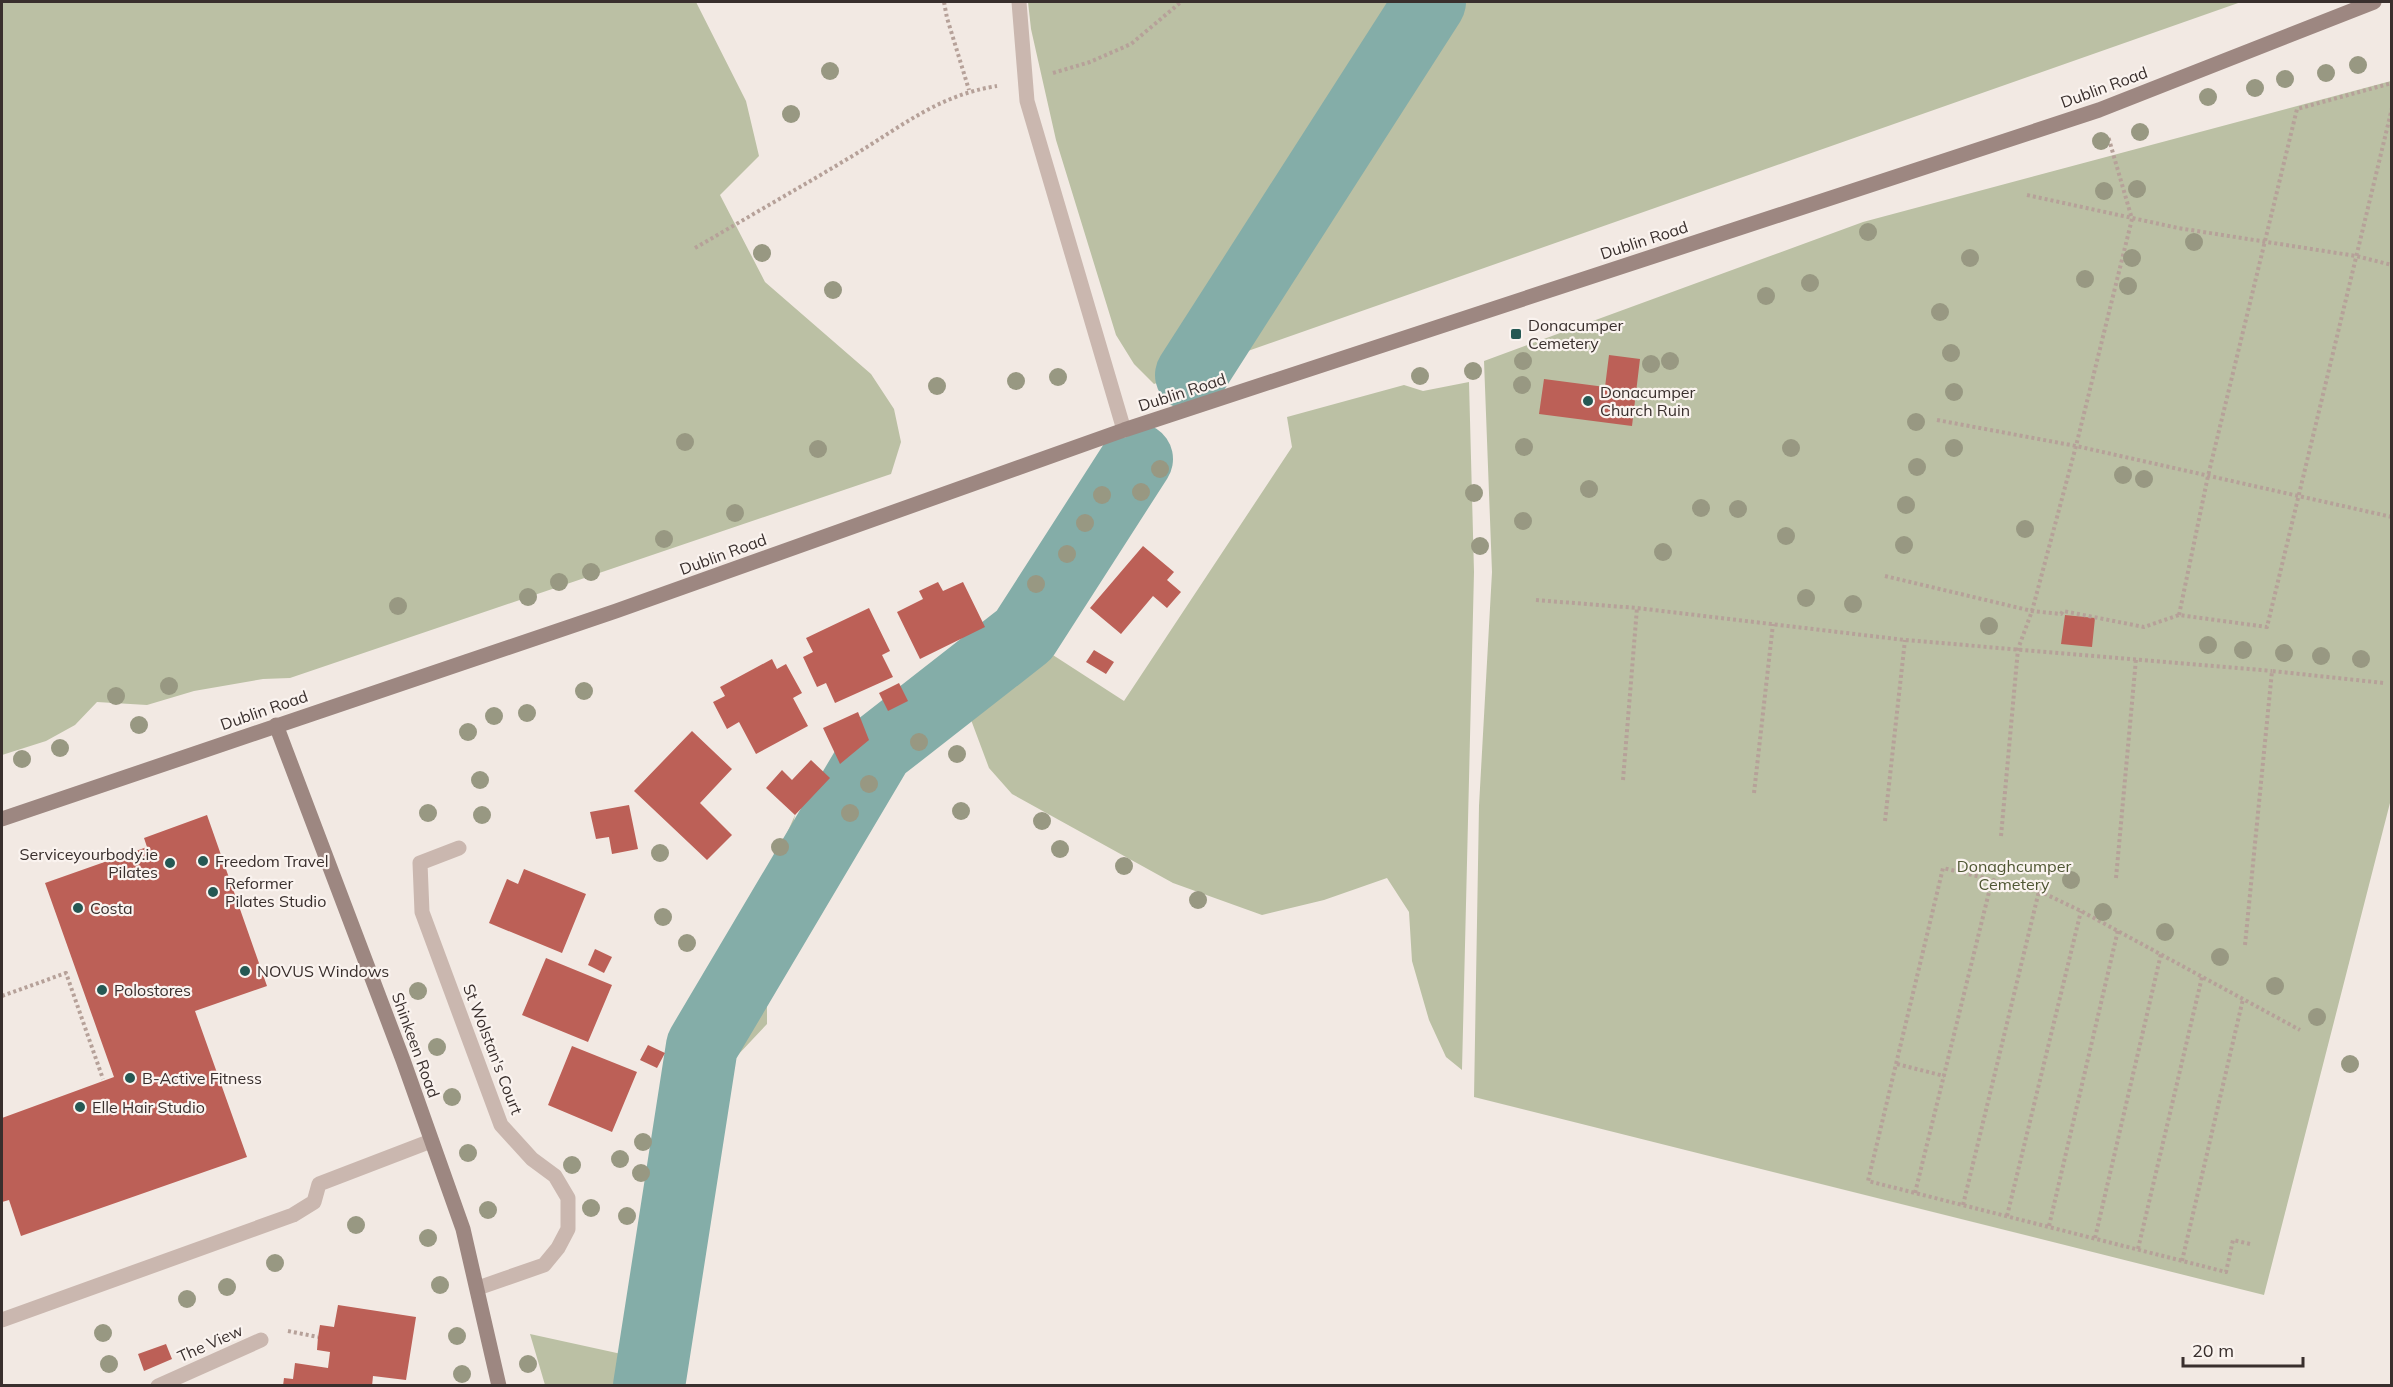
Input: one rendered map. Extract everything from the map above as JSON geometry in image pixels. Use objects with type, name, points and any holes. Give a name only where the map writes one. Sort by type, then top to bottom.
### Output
[{"type":"main road","name":"Dublin Road","points":[[2,819],[616,611],[1124,430],[2099,110],[2374,2]]},
{"type":"main road","name":"Shinkeen Road","points":[[276,725],[463,1229],[499,1386]]},
{"type":"street","points":[[1019,2],[1027,101],[1124,430]]},
{"type":"street","name":"St Wolstan's Court","points":[[459,848],[420,863],[422,912],[501,1125],[532,1159],[555,1176],[568,1198],[568,1229],[558,1248],[544,1265],[478,1288]]},
{"type":"street","points":[[2,1320],[293,1215],[314,1202],[320,1184],[431,1141]]},
{"type":"street","name":"The View","points":[[158,1386],[174,1382],[261,1340]]},
{"type":"path","points":[[944,2],[969,90]]},
{"type":"path","points":[[695,248],[855,154],[926,108],[969,90],[1025,82],[1090,62],[1131,44],[1181,2]]},
{"type":"path","points":[[2179,615],[2208,476],[2297,109],[2391,83]]},
{"type":"path","points":[[1885,576],[2032,611],[2061,614],[2063,611],[2144,627],[2179,615],[2267,627],[2391,108]]},
{"type":"path","points":[[2001,836],[2018,649],[2032,611],[2076,446],[2132,219],[2099,110]]},
{"type":"path","points":[[2027,195],[2132,219],[2356,256],[2391,265]]},
{"type":"path","points":[[1937,420],[2076,446],[2391,517]]},
{"type":"path","points":[[1536,600],[1637,608],[1905,640],[2272,671],[2384,683]]},
{"type":"path","points":[[1623,780],[1637,608]]},
{"type":"path","points":[[1754,793],[1773,624]]},
{"type":"path","points":[[1885,821],[1905,640]]},
{"type":"path","points":[[2116,878],[2136,659]]},
{"type":"path","points":[[2245,945],[2272,671]]},
{"type":"path","points":[[2250,1244],[2233,1240],[2226,1272],[1868,1181],[1943,868],[2038,891],[2118,930],[2300,1030]]},
{"type":"path","points":[[1915,1193],[1992,880]]},
{"type":"path","points":[[1963,1205],[2038,891]]},
{"type":"path","points":[[2007,1216],[2081,911]]},
{"type":"path","points":[[2049,1226],[2118,930]]},
{"type":"path","points":[[2095,1238],[2161,954]]},
{"type":"path","points":[[2,996],[66,973],[103,1079]]},
{"type":"path","points":[[2138,1249],[2202,977]]},
{"type":"path","points":[[2182,1261],[2242,999]]},
{"type":"path","points":[[1897,1064],[1944,1076]]},
{"type":"path","points":[[284,1331],[318,1337]]},
{"type":"green space","points":[[2,2],[696,2],[746,101],[759,156],[720,195],[765,282],[871,374],[894,409],[901,442],[891,474],[290,678],[263,679],[194,691],[147,705],[97,702],[75,725],[46,741],[2,755]]},
{"type":"green space","points":[[1028,2],[2241,2],[1154,384],[1134,364],[1116,335],[1056,140],[1031,29]]},
{"type":"green space","name":"Donaghcumper Cemetery","points":[[2391,81],[2391,799],[2264,1295],[1474,1097],[1479,806],[1492,572],[1484,361],[1863,222]]},
{"type":"green space","points":[[1469,382],[1474,572],[1462,1070],[1446,1057],[1429,1020],[1412,961],[1409,912],[1387,878],[1324,900],[1262,915],[1173,883],[1012,794],[989,768],[958,685],[986,657],[1022,635],[1124,701],[1292,447],[1287,417],[1404,385],[1423,391]]},
{"type":"green space","points":[[795,815],[767,955],[767,1024],[719,1075],[681,1317],[676,1385],[545,1385],[530,1334],[626,1355],[637,1248],[670,1125],[708,1020]]},
{"type":"building","name":"Donacumper Church Ruin","points":[[1609,355],[1640,359],[1632,426],[1539,414],[1544,379],[1605,387]]},
{"type":"building","points":[[1143,546],[1174,572],[1167,580],[1181,592],[1167,608],[1153,596],[1121,634],[1090,608]]},
{"type":"building","points":[[938,582],[943,591],[963,582],[985,627],[920,659],[897,612],[923,599],[919,591]]},
{"type":"building","points":[[869,608],[890,651],[882,655],[893,677],[835,703],[826,683],[817,687],[803,657],[813,652],[806,638]]},
{"type":"building","points":[[2065,615],[2095,618],[2092,647],[2061,644]]},
{"type":"building","points":[[1094,650],[1114,662],[1106,674],[1086,662]]},
{"type":"building","points":[[772,659],[777,669],[786,664],[802,693],[793,698],[808,726],[756,754],[739,722],[727,729],[713,702],[725,696],[720,687]]},
{"type":"building","points":[[899,683],[908,701],[888,711],[879,693]]},
{"type":"building","points":[[858,712],[869,740],[840,764],[823,728]]},
{"type":"building","points":[[692,731],[732,769],[700,803],[732,835],[707,860],[634,791]]},
{"type":"building","points":[[811,760],[830,778],[795,815],[766,788],[782,770],[792,780]]},
{"type":"building","points":[[629,805],[638,849],[612,854],[609,837],[596,839],[590,812]]},
{"type":"building","points":[[207,815],[267,986],[195,1011],[247,1157],[21,1236],[9,1200],[2,1202],[2,1118],[114,1077],[45,883],[147,847],[144,838]]},
{"type":"building","points":[[524,869],[586,894],[562,953],[489,923],[507,879],[518,884]]},
{"type":"building","points":[[595,949],[612,957],[604,973],[588,965]]},
{"type":"building","points":[[546,958],[612,985],[588,1042],[522,1015]]},
{"type":"building","points":[[648,1045],[665,1053],[657,1068],[640,1060]]},
{"type":"building","points":[[572,1046],[637,1072],[612,1132],[548,1105]]},
{"type":"building","points":[[338,1305],[416,1317],[406,1380],[373,1376],[372,1386],[283,1386],[284,1378],[293,1379],[295,1363],[328,1368],[330,1352],[317,1350],[318,1337],[320,1325],[334,1327]]},
{"type":"building","points":[[166,1344],[172,1359],[144,1371],[138,1354]]},
{"type":"waterway","points":[[1191,375],[1430,2]]},
{"type":"waterway","points":[[649,1386],[702,1046],[878,749],[1024,635],[1137,459]]},
{"type":"place","name":"Donacumper Cemetery","points":[[1516,334]]},
{"type":"place","name":"Donacumper Church Ruin","points":[[1588,401]]},
{"type":"place","name":"Freedom Travel","points":[[203,861]]},
{"type":"place","name":"Serviceyourbody.ie Pilates","points":[[170,863]]},
{"type":"place","name":"Reformer Pilates Studio","points":[[213,892]]},
{"type":"place","name":"Costa","points":[[78,908]]},
{"type":"place","name":"NOVUS Windows","points":[[245,971]]},
{"type":"place","name":"Polostores","points":[[102,990]]},
{"type":"place","name":"B-Active Fitness","points":[[130,1078]]},
{"type":"place","name":"Elle Hair Studio","points":[[80,1107]]}]
